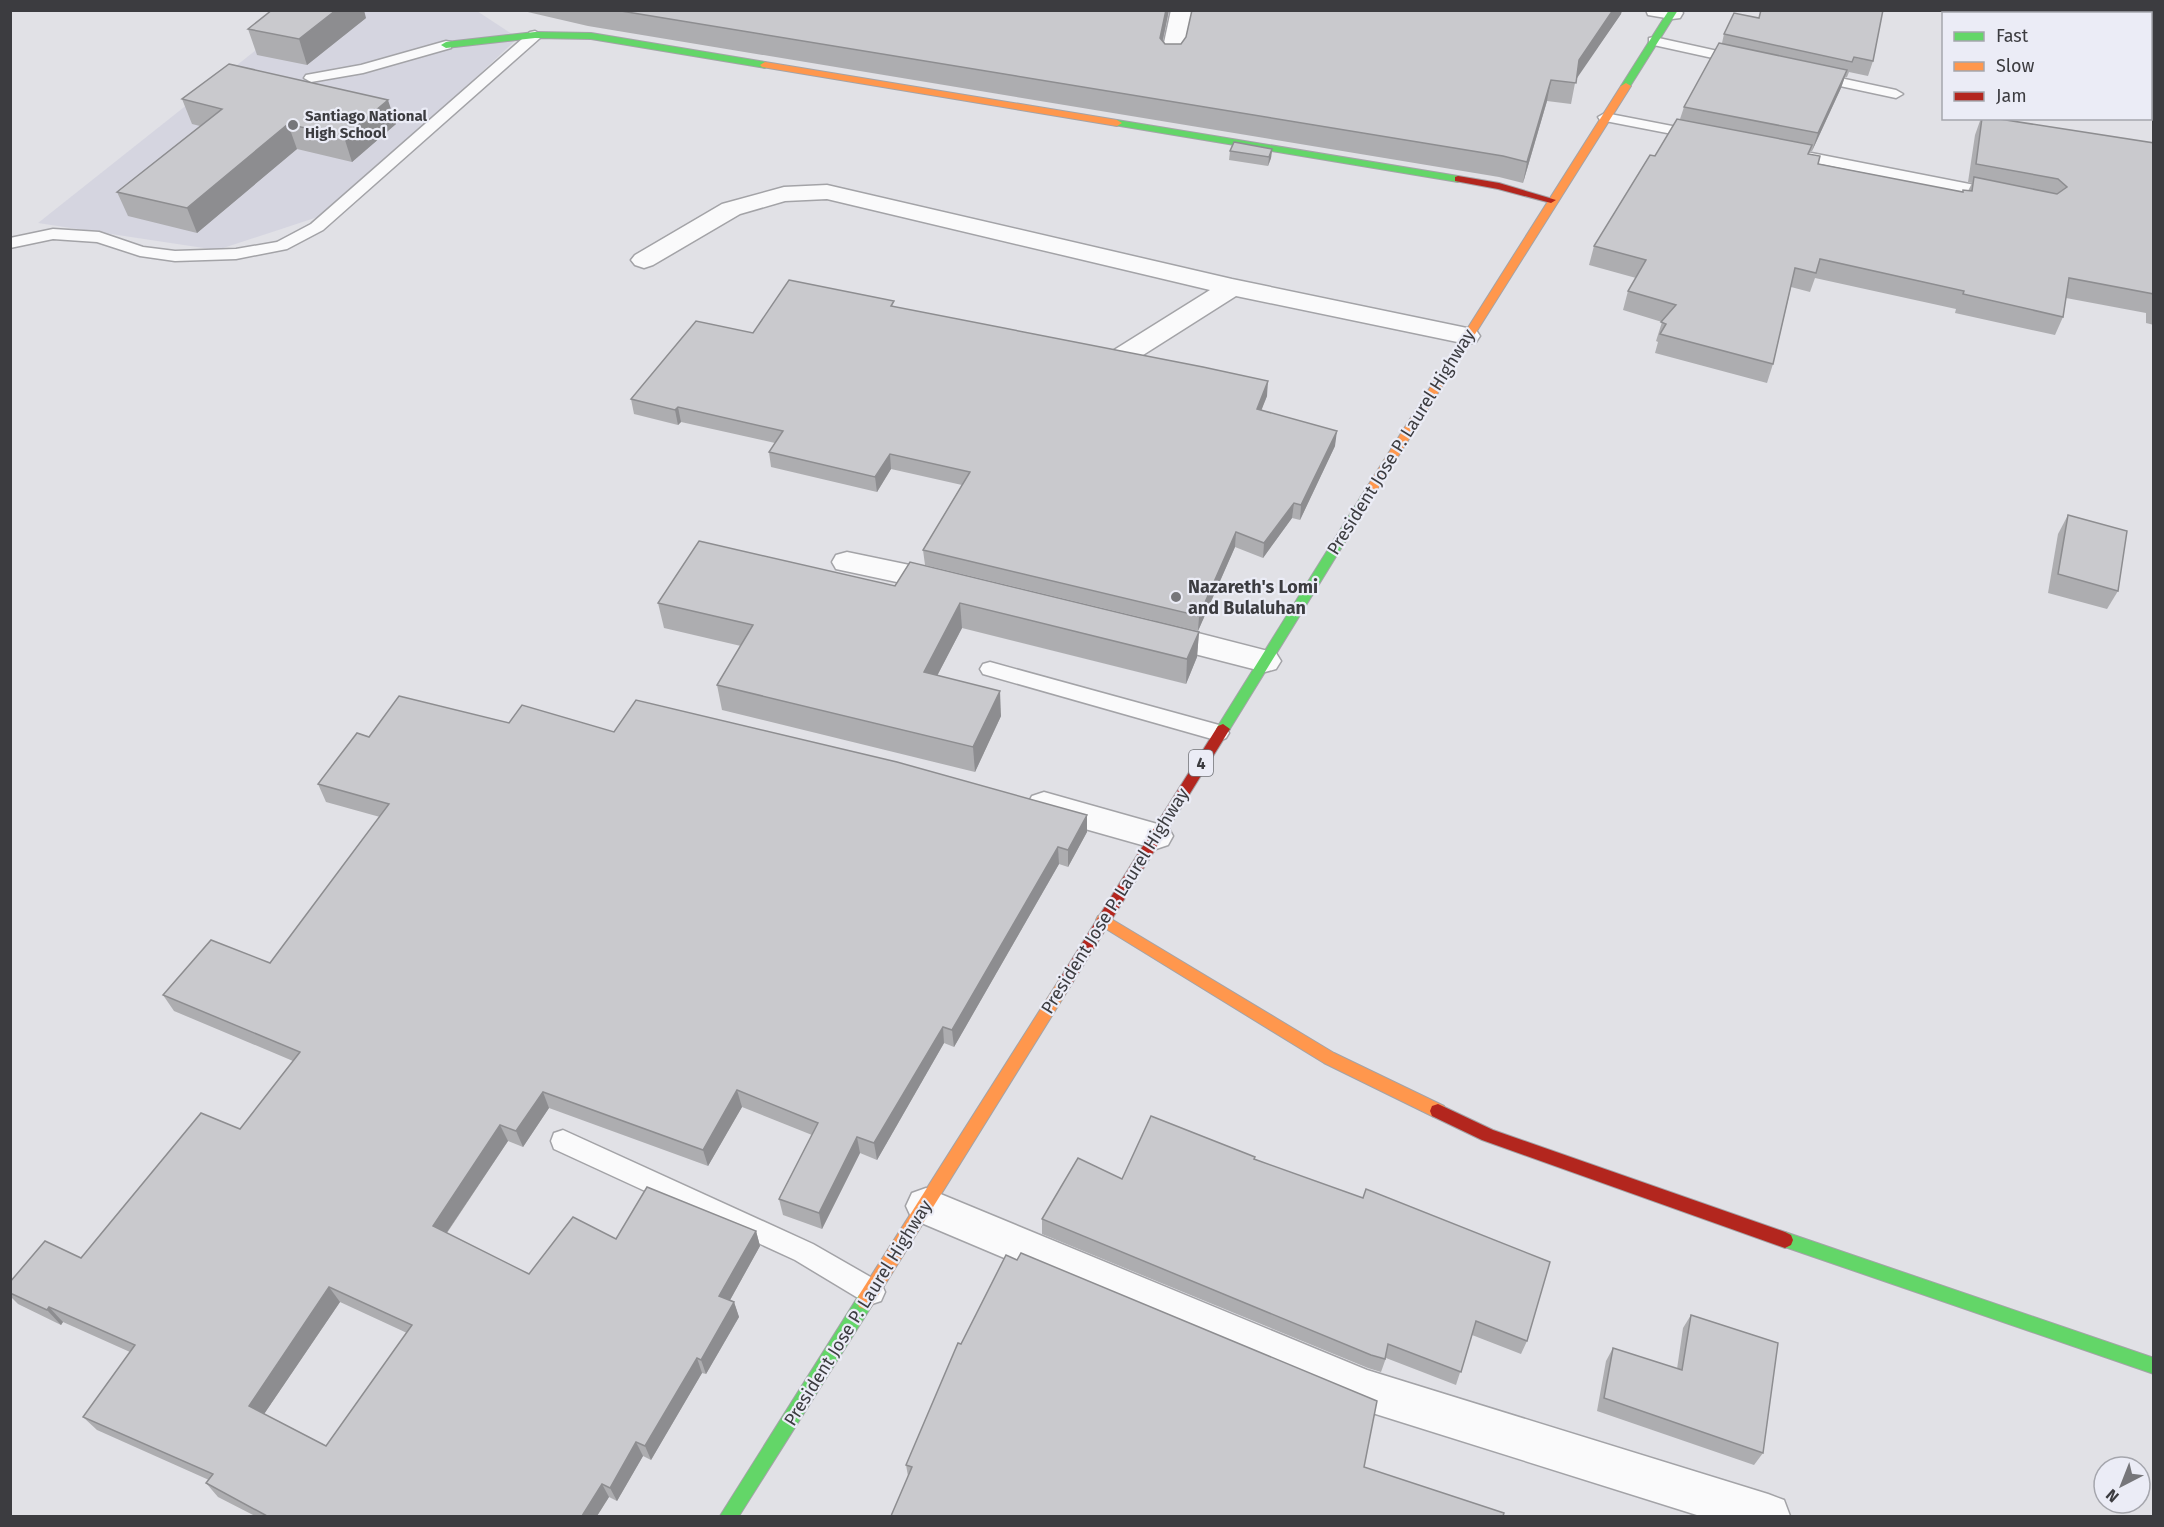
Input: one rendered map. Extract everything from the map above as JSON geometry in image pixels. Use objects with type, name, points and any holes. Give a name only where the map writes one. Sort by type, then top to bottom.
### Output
[{"type":"main road","name":"President Jose P. Laurel Highway","points":[[729,1516],[926,1206],[1551,200],[1654,41],[1667,11]]},
{"type":"main road","points":[[446,45],[535,35],[591,36],[1499,186],[1551,200]]},
{"type":"main road","points":[[1103,920],[1329,1058],[1488,1135],[1694,1209],[2154,1366]]},
{"type":"street","points":[[1172,57],[1182,10]]},
{"type":"street","points":[[644,260],[731,209],[784,194],[827,192],[1232,286],[1467,336]]},
{"type":"street","points":[[1123,356],[1232,286]]},
{"type":"street","points":[[847,562],[973,588]]},
{"type":"street","points":[[1129,627],[1265,661]]},
{"type":"street","points":[[1011,796],[1156,836]]},
{"type":"street","points":[[926,1206],[1366,1390],[1768,1516]]},
{"type":"lane","points":[[10,243],[53,234],[99,237],[140,250],[175,256],[236,254],[281,246],[317,227],[535,35]]},
{"type":"lane","points":[[1654,41],[1758,64]]},
{"type":"lane","points":[[311,78],[363,69],[446,45]]},
{"type":"lane","points":[[1804,74],[1896,94]]},
{"type":"lane","points":[[1605,117],[1710,138]]},
{"type":"lane","points":[[1780,152],[2014,198]]},
{"type":"lane","points":[[990,669],[1220,733]]},
{"type":"lane","points":[[563,1141],[804,1252],[872,1292]]},
{"type":"shaded area","name":"Santiago National High School","points":[[305,11],[477,11],[518,38],[333,212],[217,250],[38,223]]},
{"type":"building","points":[[272,10],[336,10],[299,39],[248,29]]},
{"type":"building","points":[[615,10],[1166,10],[1160,38],[1165,44],[1181,44],[1186,37],[1192,10],[1613,10],[1579,60],[1576,83],[1551,80],[1527,162],[1503,156]]},
{"type":"building","points":[[1761,10],[1883,10],[1873,61],[1854,57],[1852,62],[1724,34],[1734,13],[1759,18]]},
{"type":"building","points":[[1719,43],[1847,70],[1818,133],[1684,107]]},
{"type":"building","points":[[229,64],[388,100],[344,137],[288,124],[187,208],[117,192],[222,109],[182,99]]},
{"type":"building","points":[[1677,119],[1812,145],[1808,154],[1820,156],[1818,164],[1963,192],[1963,190],[1972,191],[1974,177],[2057,194],[2067,187],[2058,179],[1976,164],[1982,120],[2006,120],[2154,143],[2154,294],[2069,278],[2063,317],[1963,294],[1964,291],[1820,259],[1816,273],[1795,268],[1773,364],[1660,334],[1666,324],[1661,322],[1676,305],[1628,291],[1646,260],[1594,246],[1650,155],[1655,156]]},
{"type":"building","points":[[1234,142],[1272,149],[1269,157],[1230,151]]},
{"type":"building","points":[[789,280],[894,301],[891,306],[1268,381],[1257,409],[1337,431],[1301,505],[1294,503],[1264,543],[1236,532],[1199,616],[923,550],[970,472],[890,454],[875,477],[769,452],[783,431],[678,407],[675,410],[631,399],[696,321],[753,333]]},
{"type":"building","points":[[2068,515],[2127,531],[2118,591],[2058,574]]},
{"type":"building","points":[[699,541],[895,586],[910,562],[1199,632],[1187,659],[960,603],[924,672],[1000,691],[973,747],[717,685],[753,625],[658,603]]},
{"type":"building","points":[[399,696],[509,723],[522,705],[614,732],[636,700],[897,762],[1087,815],[1068,850],[1058,847],[952,1030],[943,1027],[874,1143],[857,1137],[819,1213],[779,1199],[818,1123],[737,1090],[703,1150],[543,1092],[516,1131],[500,1125],[433,1226],[529,1274],[573,1217],[616,1239],[647,1187],[756,1231],[719,1296],[734,1302],[701,1360],[697,1358],[645,1446],[636,1442],[610,1488],[602,1484],[582,1516],[267,1516],[206,1483],[213,1474],[83,1417],[135,1345],[49,1307],[47,1310],[10,1293],[10,1282],[45,1241],[81,1258],[201,1113],[240,1129],[300,1052],[163,995],[211,940],[270,963],[389,804],[318,784],[357,733],[369,737]],"holes":[[[329,1287],[412,1325],[326,1446],[249,1406]]]},
{"type":"building","points":[[1151,1116],[1255,1157],[1254,1159],[1363,1198],[1366,1189],[1550,1262],[1527,1341],[1476,1321],[1461,1372],[1388,1344],[1385,1359],[1042,1219],[1078,1158],[1122,1179]]},
{"type":"building","points":[[1021,1253],[1377,1401],[1364,1467],[1504,1513],[1503,1516],[891,1516],[912,1467],[906,1465],[958,1343],[961,1344],[1006,1255],[1017,1260]]},
{"type":"building","points":[[1691,1315],[1778,1343],[1763,1453],[1604,1398],[1613,1348],[1682,1370]]},
{"type":"traffic: fast","points":[[1626,86],[1674,10]]},
{"type":"traffic: fast","points":[[446,45],[535,35],[591,36],[765,65]]},
{"type":"traffic: fast","points":[[1117,123],[1458,179]]},
{"type":"traffic: fast","points":[[1223,729],[1366,498]]},
{"type":"traffic: fast","points":[[1785,1240],[2154,1366]]},
{"type":"traffic: fast","points":[[729,1516],[865,1301]]},
{"type":"traffic: slow","points":[[765,65],[1117,123]]},
{"type":"traffic: slow","points":[[1366,498],[1626,86]]},
{"type":"traffic: slow","points":[[1103,920],[1329,1058],[1438,1111]]},
{"type":"traffic: slow","points":[[865,1301],[1066,981]]},
{"type":"traffic: jam","points":[[1458,179],[1499,186],[1551,200]]},
{"type":"traffic: jam","points":[[1066,981],[1223,729]]},
{"type":"traffic: jam","points":[[1438,1111],[1488,1135],[1785,1240]]},
{"type":"place","name":"Santiago National High School","points":[[293,125]]},
{"type":"place","name":"Nazareth's Lomi and Bulaluhan","points":[[1176,597]]}]
